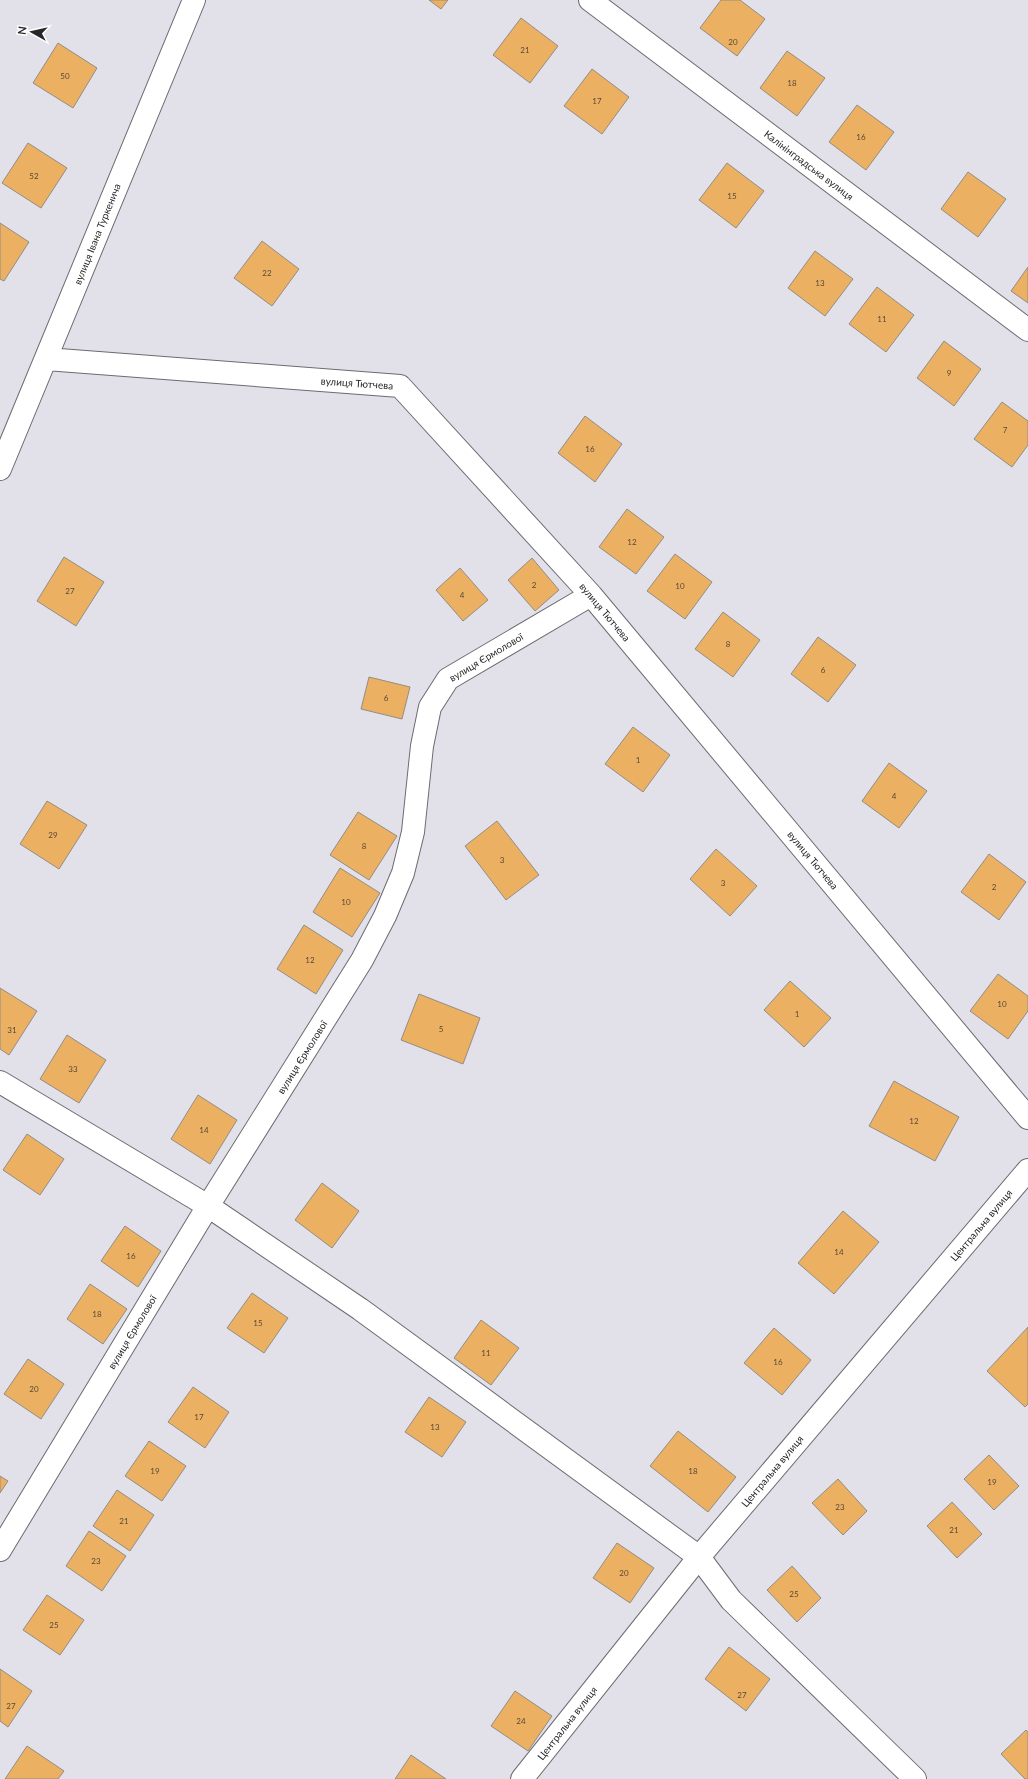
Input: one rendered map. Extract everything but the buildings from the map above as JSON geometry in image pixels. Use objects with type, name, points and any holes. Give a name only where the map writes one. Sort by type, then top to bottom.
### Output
[{"type":"street","name":"вулиця Івана Туркенича","points":[[0,469],[194,0]]},
{"type":"street","name":"Калінінградська вулиця","points":[[590,0],[1028,330]]},
{"type":"street","name":"вулиця Тютчева","points":[[46,359],[400,386],[591,595],[1028,1118]]},
{"type":"street","name":"вулиця Єрмолової","points":[[0,1550],[208,1206],[362,960],[385,916],[403,873],[413,832],[422,746],[430,707],[448,679],[591,595]]},
{"type":"street","points":[[0,1082],[208,1206],[366,1313],[699,1557],[731,1600],[915,1779]]},
{"type":"street","name":"Центральна вулиця","points":[[522,1779],[699,1557],[1028,1170]]}]
